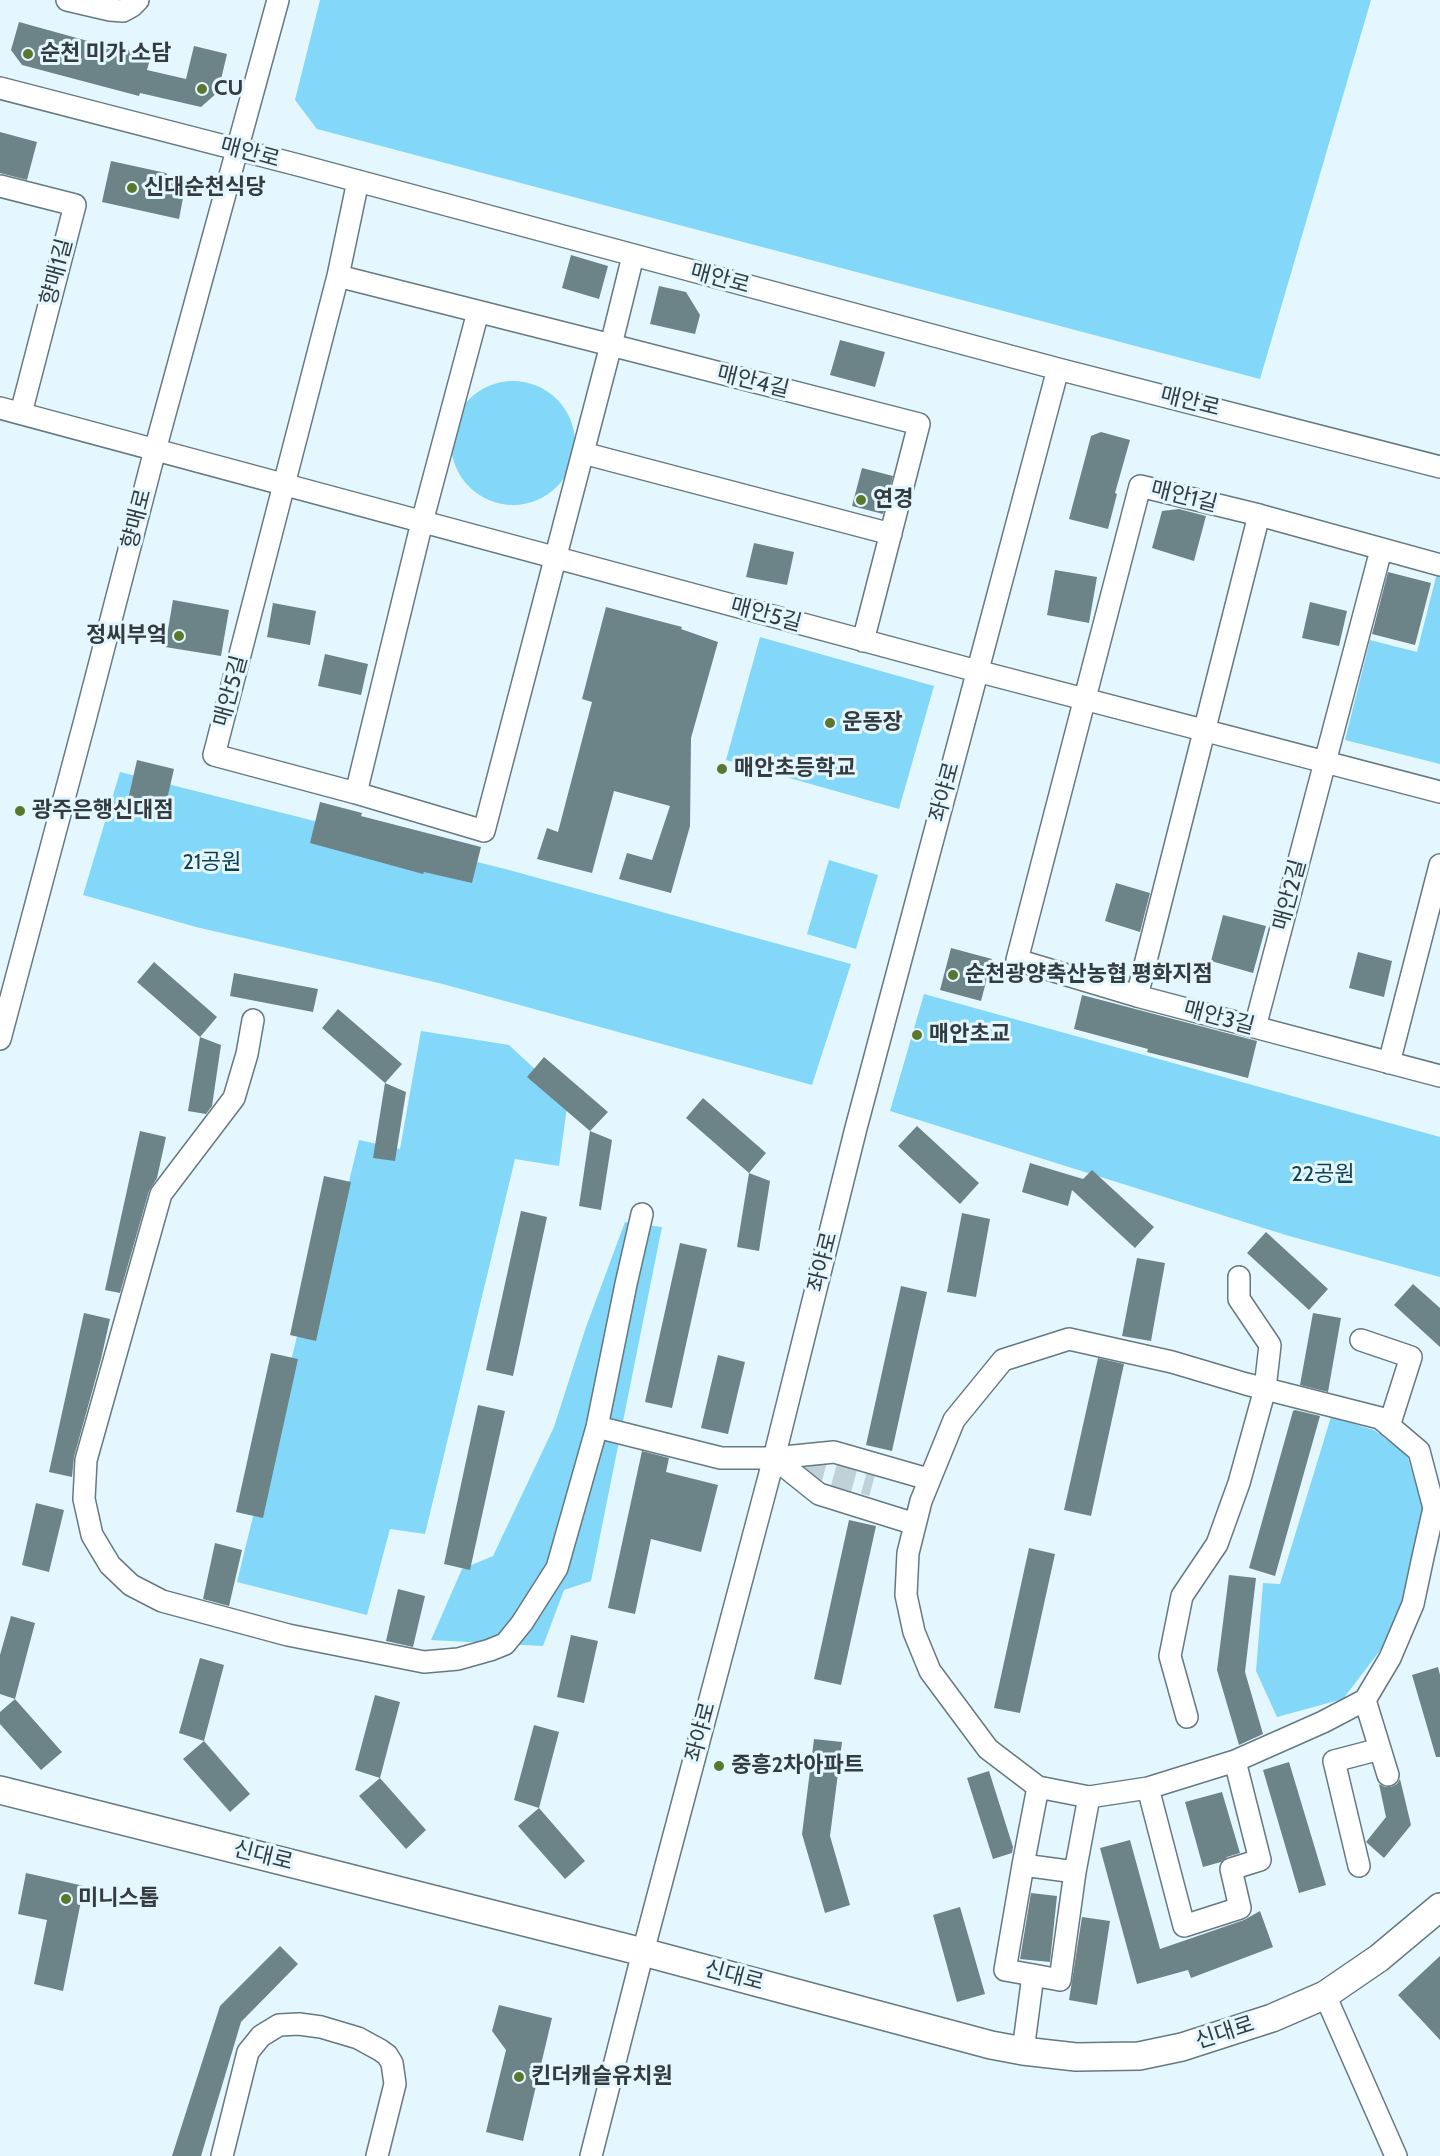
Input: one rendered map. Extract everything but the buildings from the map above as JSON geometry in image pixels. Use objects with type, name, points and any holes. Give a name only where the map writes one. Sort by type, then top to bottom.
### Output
[{"type":"main road","name":"신대로","points":[[0,1790],[643,1952],[991,2045],[1077,2057],[1139,2056],[1213,2038],[1272,2018],[1325,1995],[1379,1958],[1440,1907]]},
{"type":"street","points":[[68,0],[123,11],[138,0]]},
{"type":"street","name":"향매로","points":[[0,1039],[86,720],[155,450],[278,0]]},
{"type":"street","name":"매안로","points":[[0,88],[358,181],[1058,369],[1440,467]]},
{"type":"street","points":[[285,485],[338,276],[358,181]]},
{"type":"street","name":"향매1길","points":[[0,186],[75,205],[21,413]]},
{"type":"street","points":[[556,558],[633,256]]},
{"type":"street","name":"매안4길","points":[[338,276],[919,424],[863,641]]},
{"type":"street","points":[[356,793],[422,522],[478,312]]},
{"type":"street","name":"좌야로","points":[[591,2156],[774,1458],[856,1128],[1058,369]]},
{"type":"street","points":[[0,408],[155,450]]},
{"type":"street","name":"매안5길","points":[[155,450],[976,671]]},
{"type":"street","points":[[583,453],[891,534]]},
{"type":"street","name":"매안5길","points":[[285,485],[214,755],[356,793],[484,831],[556,558]]},
{"type":"street","name":"매안1길","points":[[1084,699],[1140,486],[1259,515],[1440,565]]},
{"type":"street","points":[[1137,996],[1259,515]]},
{"type":"street","name":"매안2길","points":[[1256,1027],[1381,550]]},
{"type":"street","points":[[976,671],[1440,792]]},
{"type":"street","name":"매안3길","points":[[1084,699],[1017,960],[1137,996],[1440,1076]]},
{"type":"street","points":[[1389,1063],[1440,865]]},
{"type":"street","points":[[253,1020],[247,1054],[234,1098],[161,1194],[86,1460],[84,1499],[92,1535],[110,1565],[131,1585],[162,1601],[288,1635],[424,1662],[458,1659],[506,1644],[557,1568],[597,1427],[642,1214]]},
{"type":"street","points":[[1187,1717],[1170,1656],[1182,1596],[1216,1544],[1239,1483],[1264,1389],[1270,1345],[1239,1299],[1239,1277]]},
{"type":"street","points":[[1069,1339],[1172,1362],[1264,1389],[1380,1418],[1389,1426],[1419,1451],[1437,1507],[1413,1604],[1390,1658],[1365,1700],[1323,1722],[1235,1761],[1148,1788],[1089,1797],[1038,1787],[987,1749],[930,1671],[914,1632],[906,1595],[908,1553],[928,1479],[954,1420],[1003,1360],[1069,1339]]},
{"type":"street","points":[[1361,1340],[1411,1357],[1389,1426]]},
{"type":"street","points":[[597,1427],[721,1458],[774,1458],[834,1452],[928,1479]]},
{"type":"street","points":[[774,1458],[819,1494],[915,1524]]},
{"type":"street","points":[[1365,1700],[1388,1775]]},
{"type":"street","points":[[1359,1866],[1334,1761],[1380,1749]]},
{"type":"street","points":[[1148,1788],[1184,1926],[1240,1908],[1231,1869],[1260,1860],[1235,1761]]},
{"type":"street","points":[[1038,1787],[1005,1970],[1060,1980],[1089,1797]]},
{"type":"street","points":[[1023,1865],[1076,1872]]},
{"type":"street","points":[[1023,2051],[1033,1975]]},
{"type":"street","points":[[1325,1995],[1396,2156]]},
{"type":"street","points":[[222,2156],[248,2052],[261,2036],[279,2025],[298,2024],[321,2027],[358,2038],[380,2050],[392,2063],[395,2084],[377,2156]]},
{"type":"green space","points":[[320,0],[1371,0],[1260,379],[317,129],[295,100]]},
{"type":"green space","points":[[513,381],[537,385],[557,399],[571,419],[575,443],[571,467],[557,487],[537,501],[513,505],[489,501],[469,487],[455,467],[451,443],[455,419],[469,399],[489,385]]},
{"type":"green space","points":[[1437,573],[1440,573],[1440,764],[1345,740],[1370,640],[1417,652]]},
{"type":"green space","name":"운동장","points":[[760,637],[934,686],[899,809],[726,760]]},
{"type":"green space","name":"21공원","points":[[120,772],[509,870],[851,964],[812,1085],[439,983],[196,927],[83,895]]},
{"type":"green space","points":[[829,860],[878,875],[856,949],[807,934]]},
{"type":"green space","name":"22공원","points":[[924,994],[1440,1137],[1440,1277],[1289,1236],[890,1111]]},
{"type":"green space","points":[[421,1031],[509,1045],[568,1100],[559,1166],[515,1159],[425,1534],[390,1529],[367,1615],[237,1582],[299,1328],[312,1335],[359,1140],[400,1149]]},
{"type":"green space","points":[[625,1222],[662,1227],[591,1581],[564,1590],[543,1646],[431,1640],[462,1569],[493,1556],[554,1427],[586,1327]]},
{"type":"green space","points":[[1331,1417],[1374,1430],[1407,1455],[1424,1512],[1409,1583],[1385,1644],[1343,1699],[1277,1717],[1256,1671],[1263,1583],[1280,1584]]},
{"type":"tunnel","points":[[774,1459],[872,1486]]},
{"type":"place","name":"순천 미가 소담","points":[[28,54]]},
{"type":"place","name":"CU","points":[[202,89]]},
{"type":"place","name":"신대순천식당","points":[[132,188]]},
{"type":"place","name":"연경","points":[[861,500]]},
{"type":"place","name":"정씨부엌","points":[[179,636]]},
{"type":"place","name":"운동장","points":[[830,723]]},
{"type":"place","name":"매안초등학교","points":[[722,769]]},
{"type":"place","name":"광주은행신대점","points":[[20,811]]},
{"type":"place","name":"순천광양축산농협 평화지점","points":[[953,975]]},
{"type":"place","name":"매안초교","points":[[917,1035]]},
{"type":"place","name":"중흥2차아파트","points":[[719,1766]]},
{"type":"place","name":"미니스톱","points":[[66,1899]]},
{"type":"place","name":"킨더캐슬유치원","points":[[519,2077]]}]
